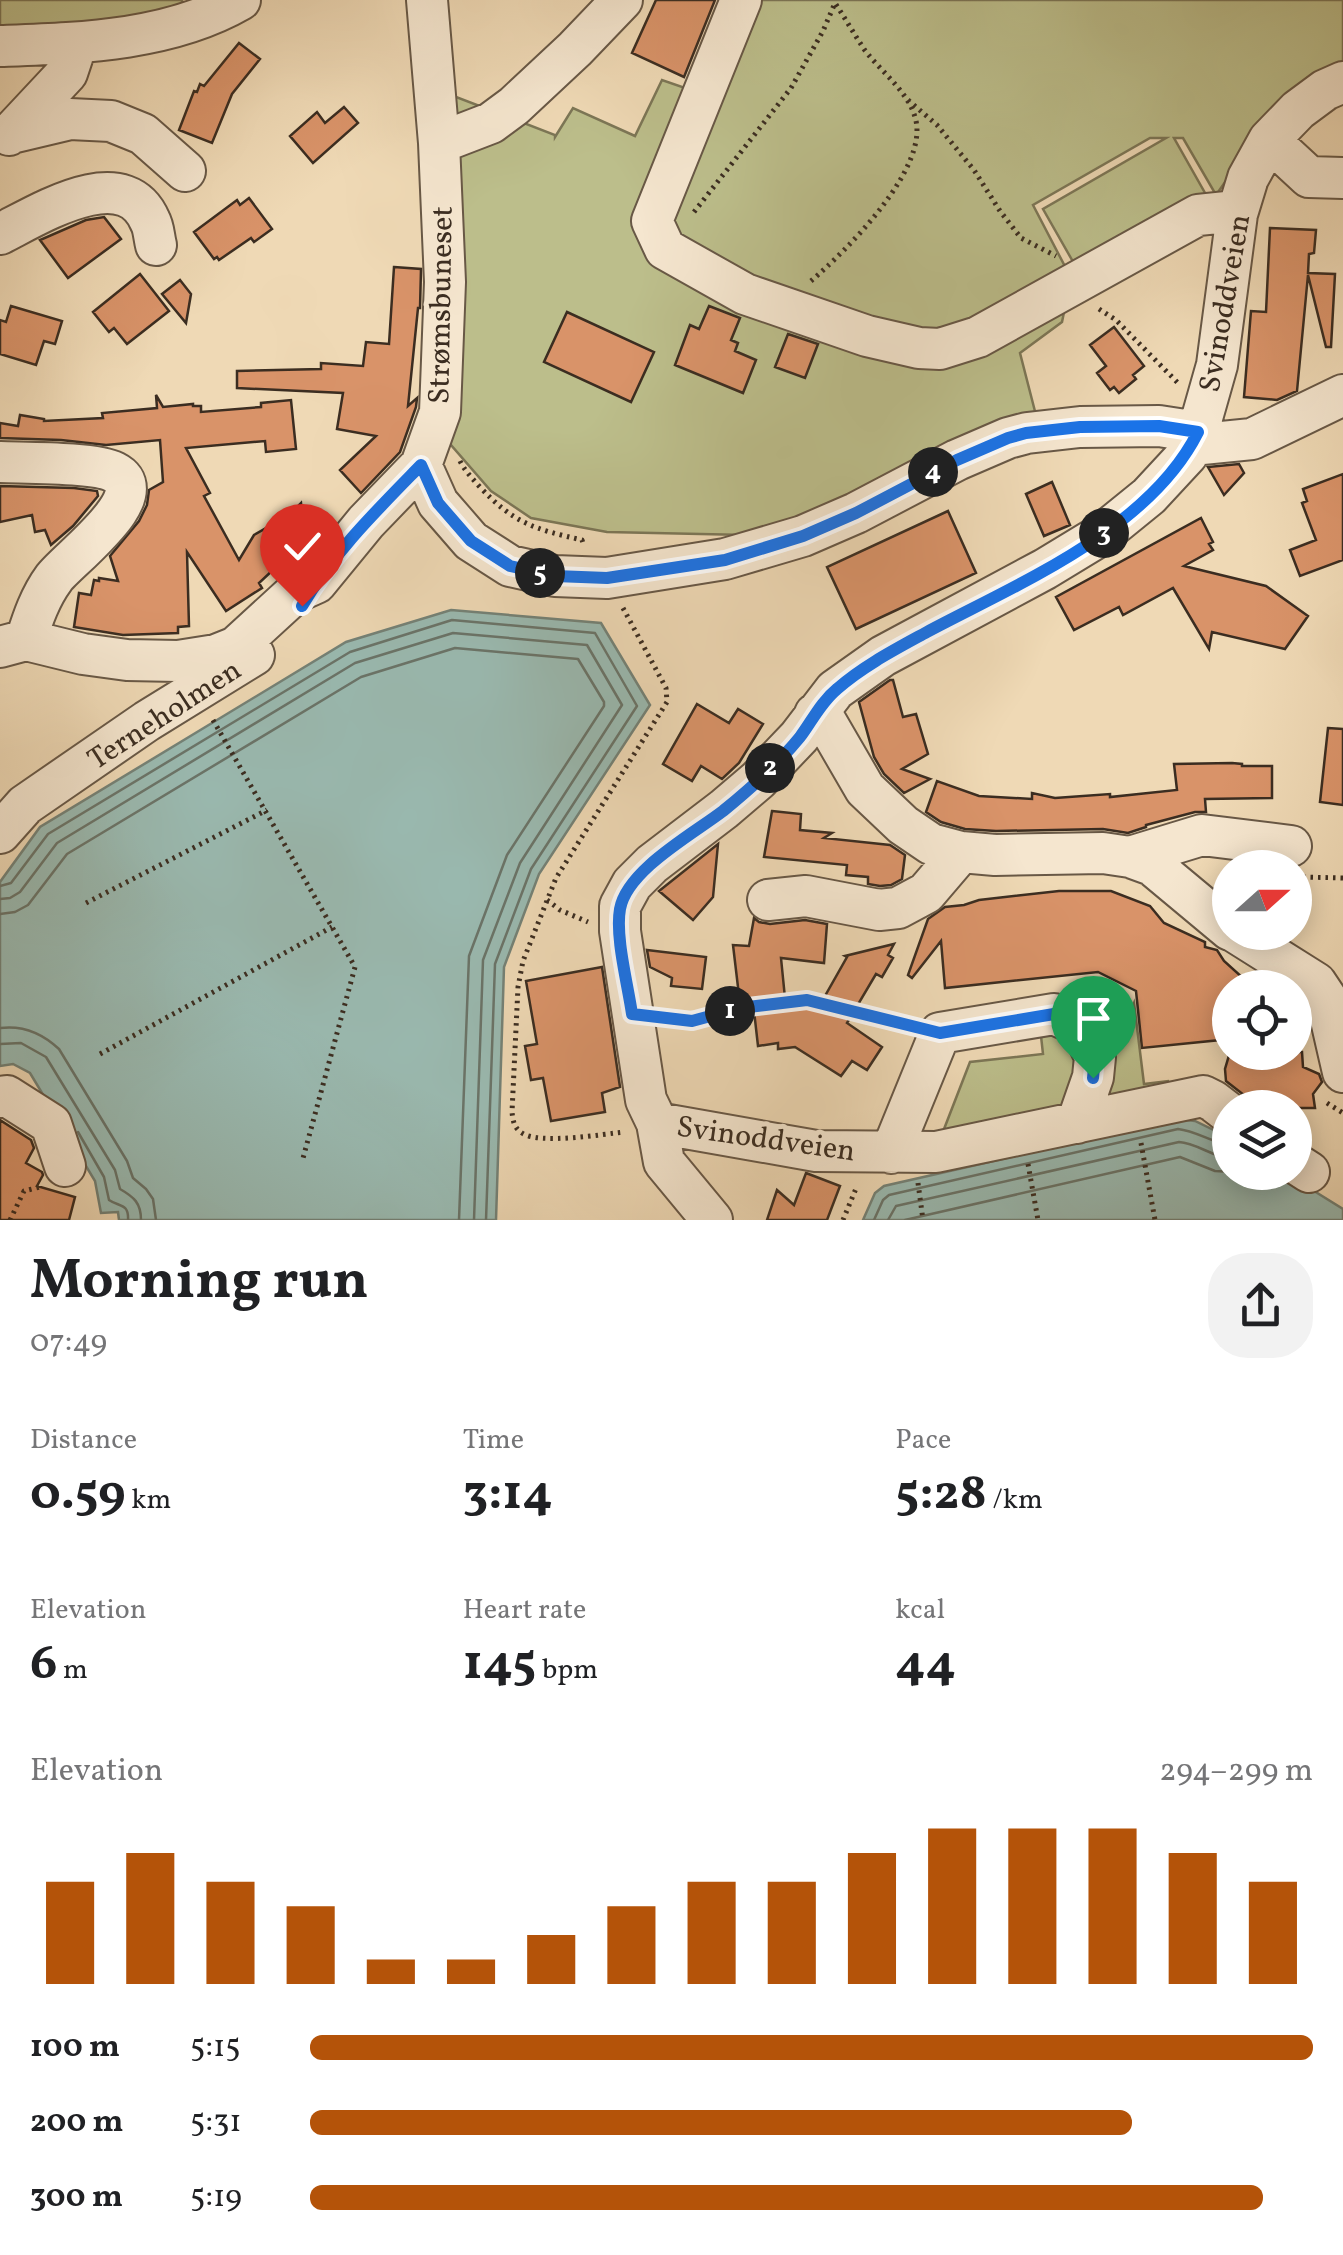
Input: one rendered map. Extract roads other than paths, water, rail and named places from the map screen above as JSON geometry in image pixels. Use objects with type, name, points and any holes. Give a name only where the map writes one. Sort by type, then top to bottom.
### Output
[{"type":"street","points":[[0,46],[77,44],[153,32],[212,14],[240,0]]},
{"type":"street","name":"Strømsbuneset","points":[[13,644],[127,660],[178,661],[216,655],[236,647],[296,592],[316,583],[366,522],[440,462],[445,282],[427,0]]},
{"type":"street","points":[[439,143],[491,123],[514,106],[622,0]]},
{"type":"street","points":[[741,0],[652,221],[665,249],[744,294],[867,336],[940,349],[978,338],[1198,216],[1236,214]]},
{"type":"street","points":[[5,138],[67,73],[77,44]]},
{"type":"street","name":"Svinoddveien","points":[[1212,1100],[1203,1096],[936,1152],[904,1164],[657,1123],[646,1100],[620,930],[620,906],[632,884],[652,864],[724,809],[800,738],[835,690],[883,656],[1102,535],[1149,496],[1187,455],[1199,429],[1217,365],[1236,214],[1248,178],[1269,140],[1298,110],[1343,82]]},
{"type":"street","points":[[5,138],[70,119],[111,121],[143,134],[185,171]]},
{"type":"street","points":[[1269,140],[1310,176],[1343,178]]},
{"type":"street","points":[[0,234],[73,198],[106,193],[124,196],[141,207],[151,222],[156,245]]},
{"type":"street","points":[[440,462],[438,503],[471,541],[510,566],[555,576],[607,578],[725,560],[803,536],[957,460],[1026,433],[1080,427],[1159,426],[1252,439],[1343,394]]},
{"type":"street","points":[[0,462],[100,467],[117,473],[124,480],[125,490],[122,506],[113,520],[56,574],[13,644]]},
{"type":"street","name":"Terneholmen","points":[[0,833],[25,805],[246,661],[281,634],[316,583]]},
{"type":"street","points":[[815,714],[825,720],[865,789],[903,825],[931,844],[994,855],[1104,853],[1130,857],[1152,866],[1212,915]]},
{"type":"street","points":[[1130,857],[1202,835],[1257,850]]},
{"type":"street","points":[[768,900],[806,896],[879,910],[898,908],[926,894],[960,852]]},
{"type":"street","points":[[1263,950],[1316,982],[1326,998],[1343,1072]]},
{"type":"street","points":[[904,1164],[940,1033],[1054,1014],[1074,1023],[1095,1057],[1093,1078],[1077,1123]]},
{"type":"street","points":[[0,1098],[7,1096],[52,1124],[65,1166]]},
{"type":"street","points":[[657,1123],[664,1162],[712,1220]]},
{"type":"water","points":[[451,610],[601,623],[650,705],[539,874],[504,967],[496,1220],[119,1220],[118,1212],[101,1213],[95,1181],[30,1073],[13,1064],[0,1066],[0,882],[40,827],[346,642]]},
{"type":"water","points":[[1178,1119],[1212,1129],[1212,1190],[1312,1190],[1343,1209],[1343,1220],[863,1220],[875,1193],[884,1186]]}]
